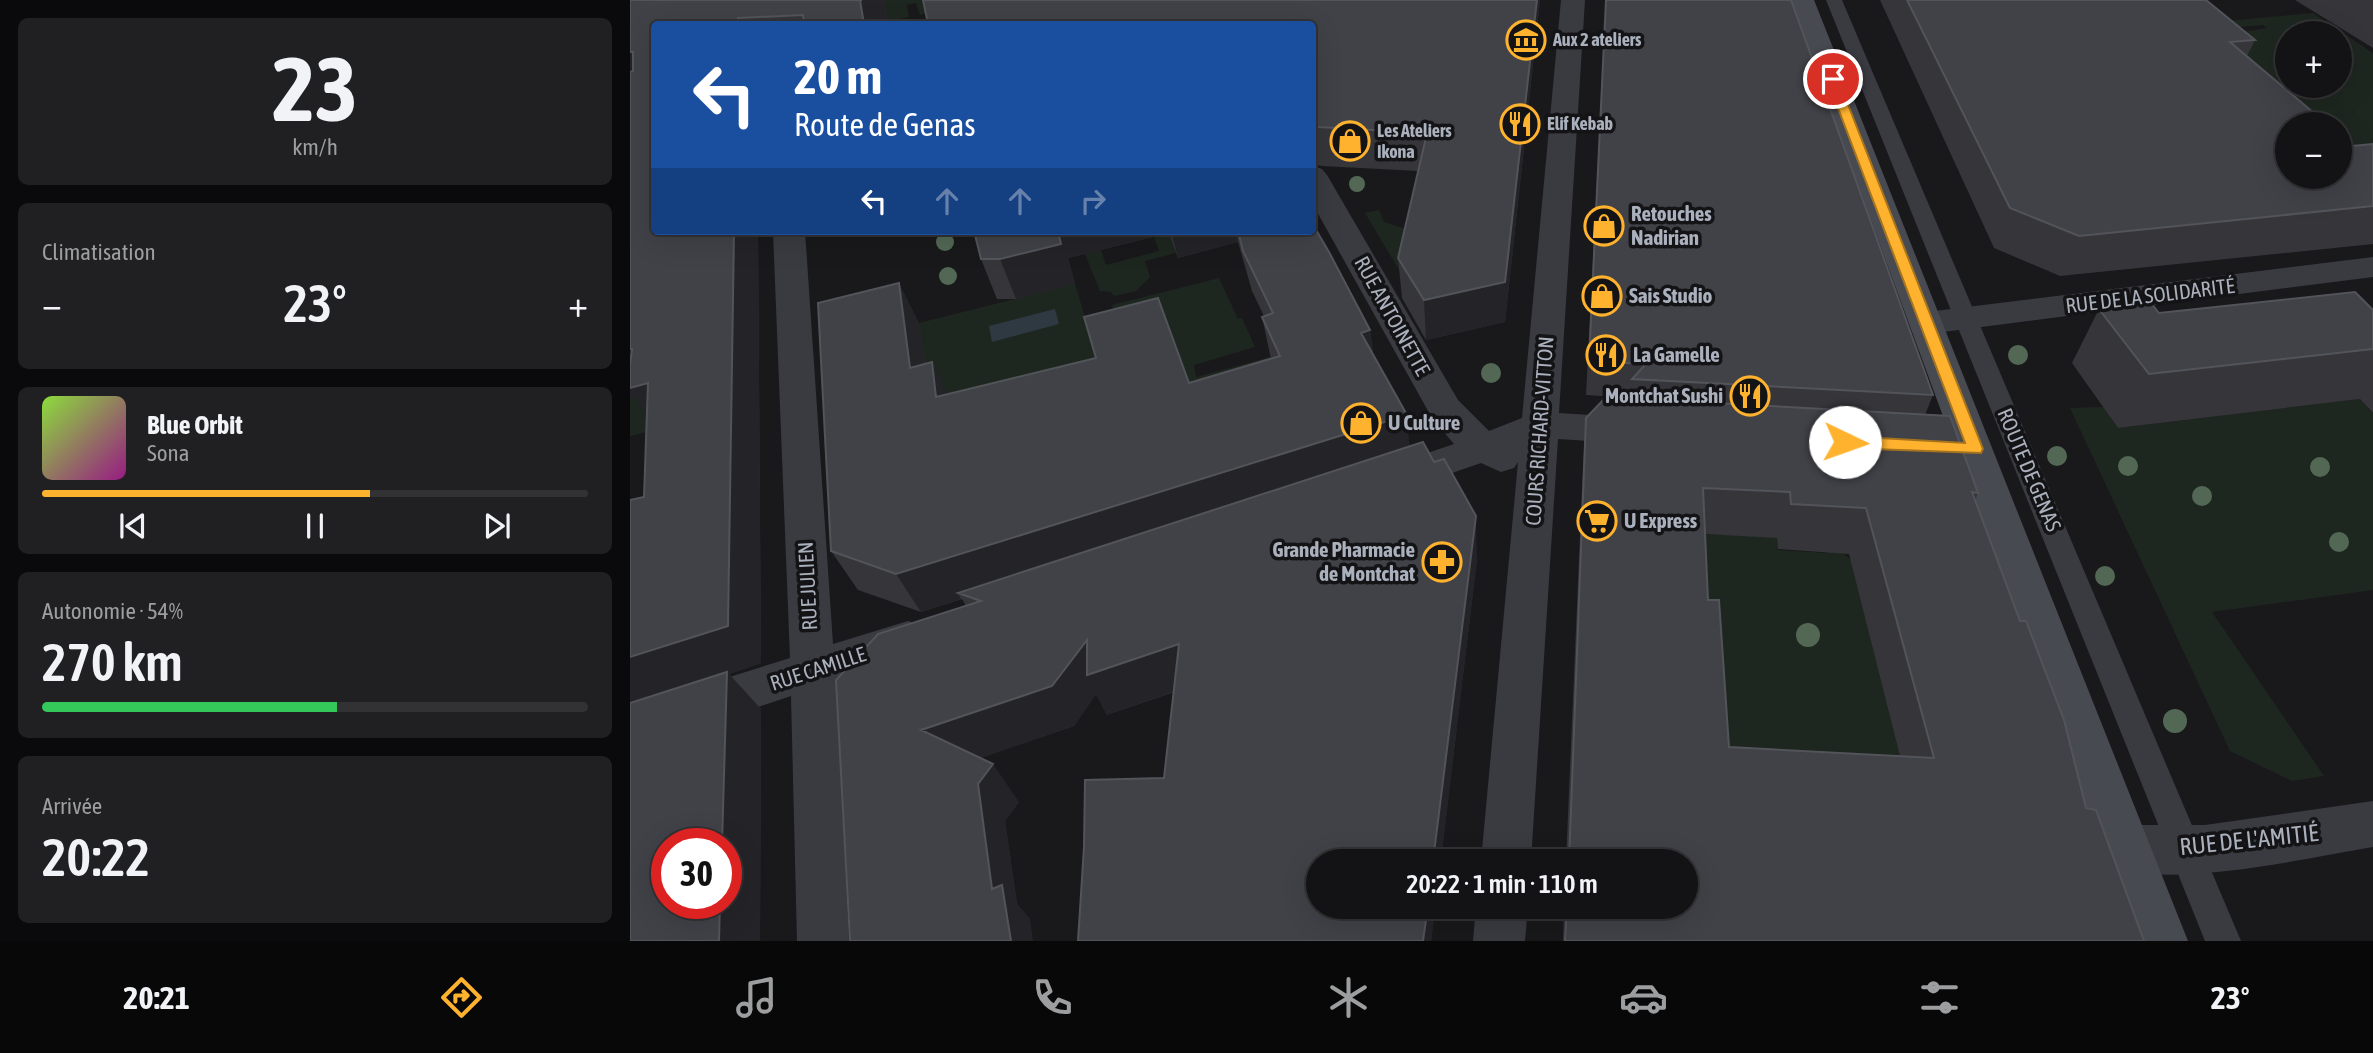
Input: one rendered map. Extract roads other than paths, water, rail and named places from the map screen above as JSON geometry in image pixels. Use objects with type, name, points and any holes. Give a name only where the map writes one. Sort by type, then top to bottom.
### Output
[{"type":"main road","name":"ROUTE DE GENAS","points":[[1802,0],[1946,321],[1955,448],[2162,941]]},
{"type":"street","name":"COURS RICHARD-VITTON","points":[[1507,849],[1573,0]]},
{"type":"street","name":"RUE ANTOINETTE","points":[[1316,181],[1454,423],[1484,448],[1537,478]]},
{"type":"street","name":"RUE JULIEN","points":[[789,235],[813,671],[823,941]]},
{"type":"street","name":"RUE DE LA SOLIDARITÉ","points":[[1946,321],[2373,267]]},
{"type":"street","points":[[1361,489],[1484,448],[1541,425],[1676,433]]},
{"type":"street","name":"RUE CAMILLE","points":[[630,729],[943,628]]},
{"type":"street","name":"RUE DE L'AMITIÉ","points":[[2125,849],[2205,849],[2373,824]]},
{"type":"street","points":[[1499,941],[1501,919]]},
{"type":"lane","name":"ROUTE DE GENAS","points":[[1834,0],[1946,321],[2186,848],[2223,941]]},
{"type":"place","name":"Aux 2 ateliers","points":[[1526,40]]},
{"type":"place","name":"Elif Kebab","points":[[1520,124]]},
{"type":"place","name":"Les Ateliers Ikona","points":[[1350,141]]},
{"type":"place","name":"Retouches Nadirian","points":[[1604,226]]},
{"type":"place","name":"Sais Studio","points":[[1602,296]]},
{"type":"place","name":"La Gamelle","points":[[1606,355]]},
{"type":"place","name":"Montchat Sushi","points":[[1750,396]]},
{"type":"place","name":"U Culture","points":[[1361,423]]},
{"type":"place","name":"U Express","points":[[1597,521]]},
{"type":"place","name":"Grande Pharmacie de Montchat","points":[[1442,562]]}]
